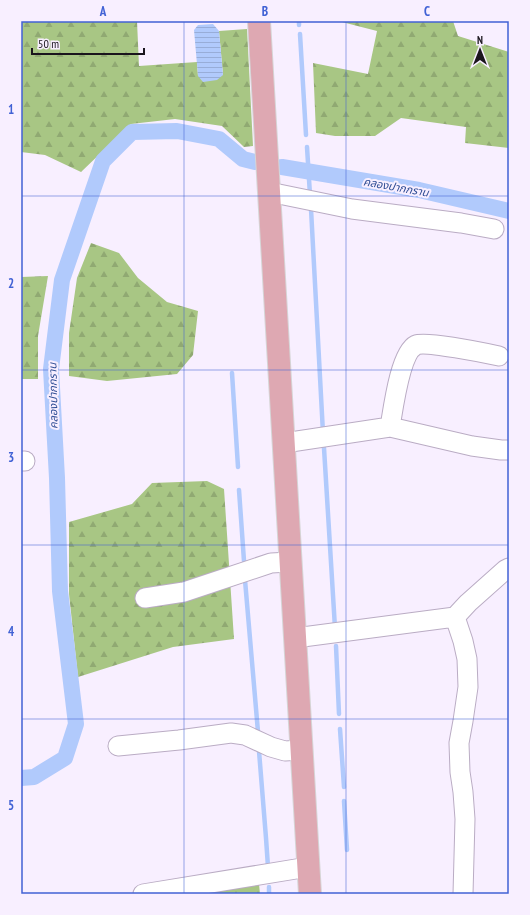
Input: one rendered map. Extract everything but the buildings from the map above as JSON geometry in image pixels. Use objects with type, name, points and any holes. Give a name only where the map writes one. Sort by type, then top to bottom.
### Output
[{"type":"main road","points":[[259,21],[310,894]]},
{"type":"street","points":[[270,192],[352,209],[461,223],[494,229]]},
{"type":"street","points":[[390,427],[400,375],[409,352],[416,346],[422,344],[440,346],[499,356]]},
{"type":"street","points":[[284,443],[390,427],[472,446],[509,450]]},
{"type":"street","points":[[145,598],[184,592],[271,563],[290,562]]},
{"type":"street","points":[[295,638],[455,617],[468,603],[509,568]]},
{"type":"street","points":[[455,617],[467,658],[468,680],[459,743],[460,772],[465,819],[463,894]]},
{"type":"street","points":[[118,746],[231,733],[245,735],[271,747],[285,751],[301,750]]},
{"type":"street","points":[[143,894],[308,868]]},
{"type":"green space","points":[[21,21],[137,21],[139,66],[197,62],[198,76],[223,75],[219,31],[247,29],[253,146],[244,147],[222,126],[175,119],[131,124],[81,172],[45,155],[21,152]]},
{"type":"green space","points":[[338,21],[453,21],[458,36],[509,52],[509,148],[465,143],[466,127],[401,118],[375,136],[335,136],[316,133],[313,63],[368,74],[377,31]]},
{"type":"green space","points":[[91,243],[119,253],[138,278],[167,302],[198,311],[193,355],[177,374],[107,381],[69,376],[69,333],[77,278]]},
{"type":"green space","points":[[48,276],[38,336],[38,379],[21,379],[21,277]]},
{"type":"green space","points":[[207,481],[224,489],[234,639],[173,647],[78,677],[69,594],[69,522],[132,504],[152,483]]},
{"type":"green space","points":[[259,884],[260,894],[187,894]]},
{"type":"water","points":[[213,24],[219,31],[223,75],[217,80],[203,82],[198,76],[194,30],[198,25]]},
{"type":"waterway","points":[[300,34],[306,135]]},
{"type":"waterway","name":"คลองปากกราน","points":[[21,778],[34,777],[65,758],[76,724],[60,591],[57,478],[51,369],[62,280],[103,161],[132,132],[177,131],[219,139],[243,159],[255,162]]},
{"type":"waterway","name":"คลองปากกราน","points":[[307,147],[310,195]]},
{"type":"waterway","name":"คลองปากกราน","points":[[282,167],[419,190],[509,211]]},
{"type":"waterway","points":[[311,209],[323,433]]},
{"type":"waterway","points":[[232,373],[238,467]]},
{"type":"waterway","points":[[324,448],[335,628]]},
{"type":"waterway","points":[[239,490],[244,561]]},
{"type":"waterway","points":[[245,580],[258,732]]},
{"type":"waterway","points":[[336,646],[339,714]]},
{"type":"waterway","points":[[340,729],[344,787]]},
{"type":"waterway","points":[[259,751],[268,867]]},
{"type":"waterway","points":[[344,801],[347,850]]},
{"type":"waterway","points":[[269,887],[269,894]]}]
